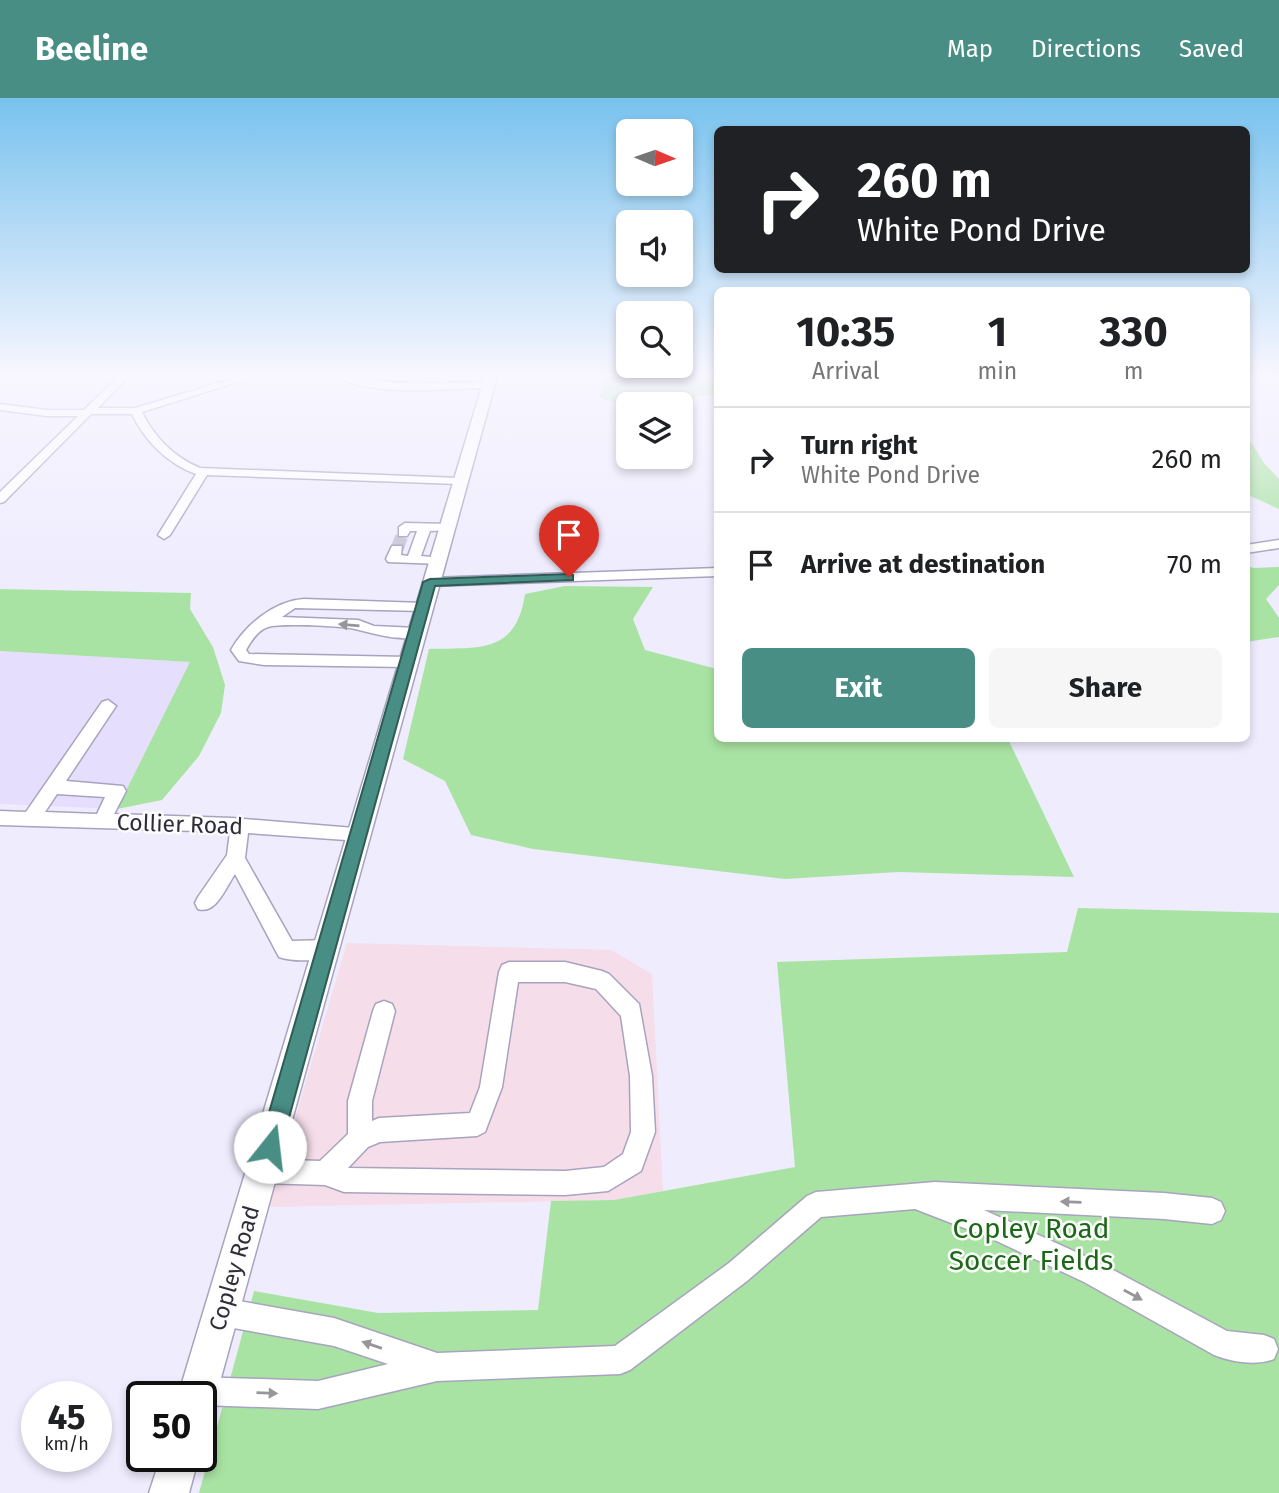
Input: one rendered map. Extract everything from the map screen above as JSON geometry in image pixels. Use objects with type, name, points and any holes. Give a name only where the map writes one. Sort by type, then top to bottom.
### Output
[{"type":"main road","name":"Copley Road","points":[[202,1381],[416,633],[423,607],[426,568],[435,527],[459,481],[472,438]]},
{"type":"main road","points":[[169,1493],[175,1472]]},
{"type":"street","points":[[0,499],[61,438]]},
{"type":"street","points":[[155,438],[166,453],[184,467],[202,472],[459,481]]},
{"type":"street","points":[[164,535],[201,478],[202,472]]},
{"type":"street","points":[[403,533],[405,527],[435,527]]},
{"type":"street","points":[[1250,548],[1279,544]]},
{"type":"street","points":[[397,549],[393,559],[426,568],[714,572]]},
{"type":"street","points":[[408,662],[244,658],[238,650],[246,636],[292,604],[423,607]]},
{"type":"street","points":[[263,623],[285,621],[358,625],[372,631],[416,633]]},
{"type":"street","points":[[31,819],[108,706]]},
{"type":"street","points":[[54,787],[117,791],[102,821]]},
{"type":"street","name":"Collier Road","points":[[0,818],[240,826],[360,834]]},
{"type":"street","points":[[205,903],[236,857],[240,826]]},
{"type":"street","points":[[236,857],[286,950],[327,949]]},
{"type":"street","points":[[263,1171],[325,1173],[344,1180],[565,1182],[608,1179],[632,1162],[643,1132],[641,1076],[631,1011],[602,981],[565,972],[509,972],[491,1087],[477,1124],[379,1130],[360,1139],[325,1173]]},
{"type":"street","points":[[360,1139],[360,1101],[384,1011]]},
{"type":"street","points":[[217,1394],[318,1395],[436,1367],[620,1360],[738,1272],[816,1205],[935,1195],[1164,1206],[1212,1211]]},
{"type":"street","points":[[915,1197],[996,1227],[1093,1273],[1224,1345],[1264,1349]]},
{"type":"street","points":[[222,1312],[334,1332],[436,1367]]},
{"type":"shaded area","points":[[0,651],[191,662],[117,809],[0,804]]},
{"type":"shaded area","points":[[347,943],[611,950],[652,974],[663,1191],[614,1200],[269,1207]]},
{"type":"green space","points":[[1250,440],[1264,463],[1279,479],[1279,509],[1250,496]]},
{"type":"green space","points":[[1250,567],[1279,567],[1279,585],[1266,599],[1279,618],[1279,637],[1250,641]]},
{"type":"green space","points":[[565,586],[653,587],[633,619],[645,650],[714,668],[714,742],[1009,742],[1074,877],[898,872],[785,879],[533,849],[471,835],[445,781],[403,759],[429,649],[479,647],[504,638],[520,614],[525,594]]},
{"type":"green space","points":[[0,589],[191,593],[190,609],[213,647],[225,685],[221,713],[199,756],[162,800],[117,809],[190,662],[0,651]]},
{"type":"green space","name":"Copley Road Soccer Fields","points":[[1078,908],[1279,913],[1279,1493],[199,1493],[205,1472],[217,1472],[217,1427],[254,1291],[378,1313],[538,1310],[551,1201],[614,1200],[795,1167],[777,962],[1067,952]]},
{"type":"tunnel","points":[[397,549],[403,533]]},
{"type":"route","points":[[270,1147],[430,582],[569,577]]}]
